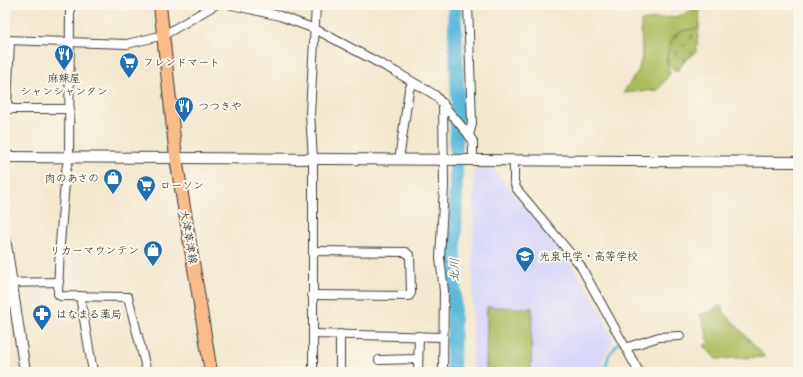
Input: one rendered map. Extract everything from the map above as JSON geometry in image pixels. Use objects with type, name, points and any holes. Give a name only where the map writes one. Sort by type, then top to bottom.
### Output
[{"type":"main road","name":"大津草津線","points":[[160,5],[164,35],[169,106],[176,158],[211,372]]},
{"type":"street","points":[[70,5],[69,157],[66,170],[60,244],[60,296],[128,297],[147,372]]},
{"type":"street","points":[[70,109],[11,109],[7,104],[8,41],[127,44],[164,35],[215,5]]},
{"type":"street","points":[[232,5],[280,16],[315,29],[435,96],[445,105],[473,142],[469,160]]},
{"type":"street","points":[[312,372],[312,158],[310,114],[316,5]]},
{"type":"street","points":[[468,5],[472,124],[468,134]]},
{"type":"street","points":[[399,160],[409,90],[412,83]]},
{"type":"street","points":[[442,372],[444,291],[440,258],[445,160],[445,105]]},
{"type":"street","points":[[5,157],[798,162]]},
{"type":"street","points":[[514,161],[514,182],[516,188],[580,265],[639,372]]},
{"type":"street","points":[[5,238],[8,283],[25,372]]},
{"type":"street","points":[[312,251],[406,252],[410,256],[411,292],[409,296],[312,295]]},
{"type":"street","points":[[8,283],[59,282]]},
{"type":"street","points":[[80,296],[93,372]]},
{"type":"street","points":[[312,334],[443,337]]},
{"type":"street","points":[[340,334],[340,372]]},
{"type":"street","points":[[418,372],[419,336]]},
{"type":"street","points":[[625,348],[659,337],[680,336]]},
{"type":"street","points":[[379,360],[418,359]]},
{"type":"shaded area","name":"光泉中学・高等学校","points":[[474,170],[494,170],[558,244],[596,303],[614,339],[602,361],[603,372],[472,372]]},
{"type":"green space","points":[[699,7],[699,28],[682,31],[666,60],[670,73],[658,90],[623,93],[638,71],[642,57],[641,21],[679,16]]},
{"type":"green space","points":[[699,28],[696,52],[684,62],[677,72],[672,68],[667,60],[668,52],[674,36],[682,31]]},
{"type":"green space","points":[[718,306],[721,306],[724,312],[765,357],[716,359],[704,346],[709,342],[700,314],[710,312]]},
{"type":"green space","points":[[487,307],[532,308],[531,372],[486,372]]},
{"type":"waterway","name":"北川","points":[[454,5],[458,102],[456,148]]},
{"type":"waterway","name":"北川","points":[[453,372],[456,167]]},
{"type":"waterway","points":[[604,372],[609,355],[619,342]]},
{"type":"place","name":"麻辣屋 シャンシャンタン","points":[[64,71]]},
{"type":"place","name":"フレンドマート","points":[[129,79]]},
{"type":"place","name":"つつきや","points":[[184,123]]},
{"type":"place","name":"肉のあさの","points":[[113,195]]},
{"type":"place","name":"ローソン","points":[[146,202]]},
{"type":"place","name":"リカーマウンテン","points":[[153,267]]},
{"type":"place","name":"光泉中学・高等学校","points":[[525,273]]},
{"type":"place","name":"はなまる薬局","points":[[42,331]]}]
